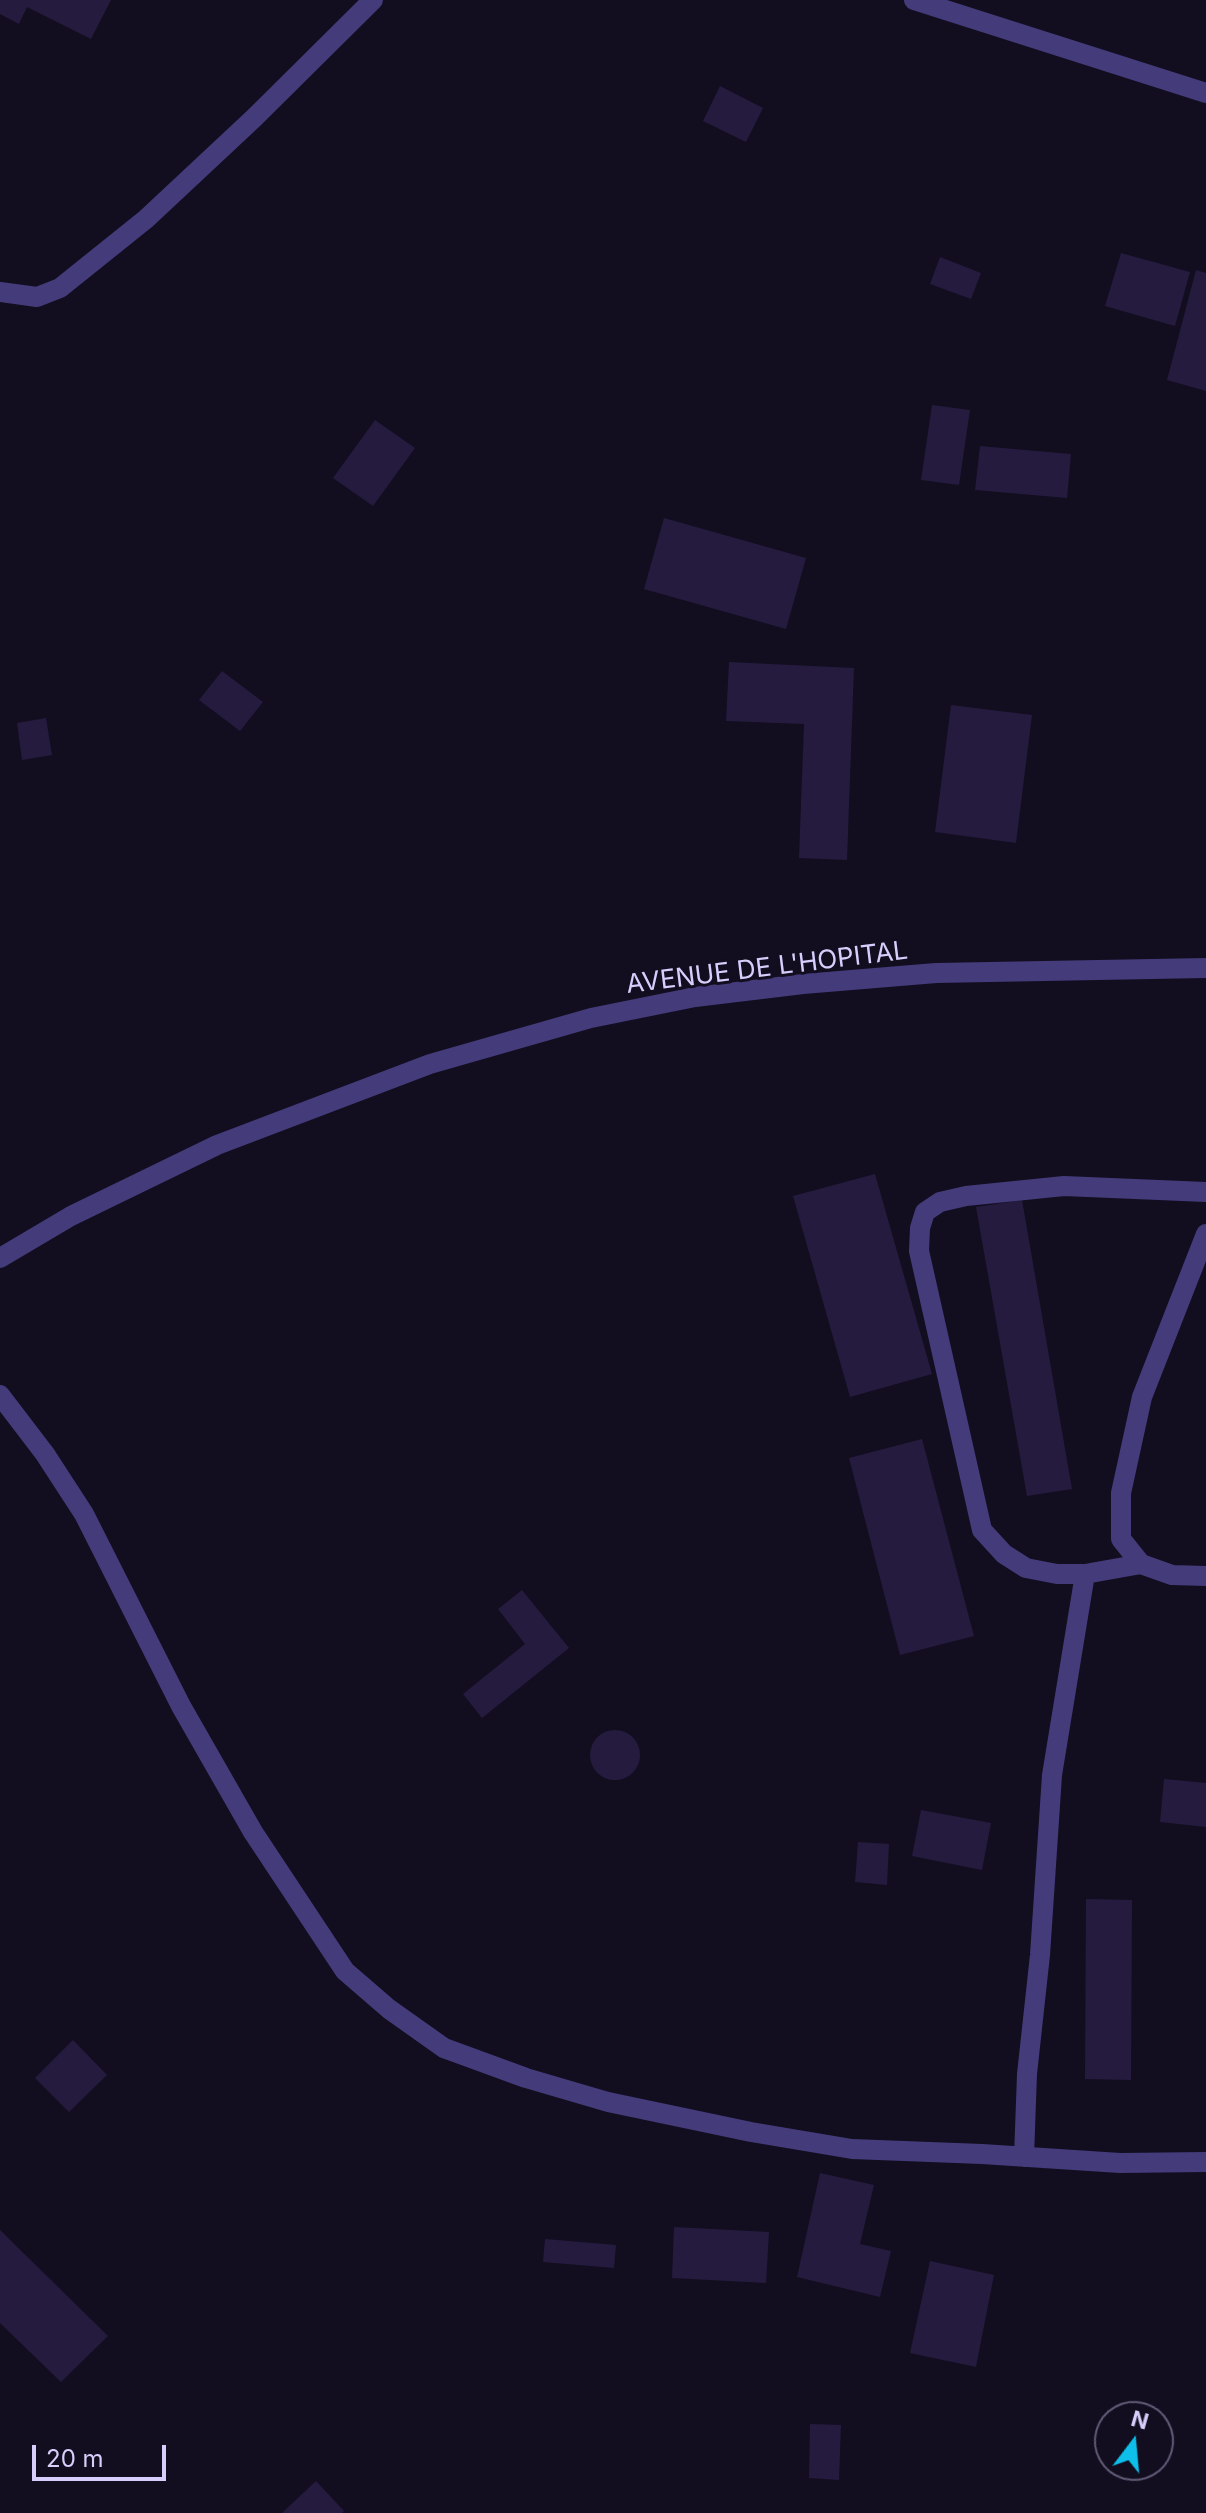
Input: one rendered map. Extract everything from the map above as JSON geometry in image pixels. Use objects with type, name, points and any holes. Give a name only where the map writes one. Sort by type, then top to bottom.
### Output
[{"type":"street","points":[[0,292],[37,297],[60,288],[146,219],[373,0]]},
{"type":"street","points":[[914,0],[1206,93]]},
{"type":"street","name":"AVENUE DE L'HOPITAL","points":[[0,1258],[71,1216],[217,1145],[430,1064],[591,1018],[710,995],[936,973],[1206,968]]},
{"type":"street","points":[[1206,1192],[1064,1186],[966,1196],[940,1202],[925,1212],[920,1228],[919,1251],[982,1530],[1004,1554],[1026,1568],[1057,1574],[1085,1574],[1141,1564],[1172,1575],[1206,1576]]},
{"type":"street","points":[[1141,1564],[1121,1539],[1121,1493],[1142,1397],[1206,1234]]},
{"type":"street","points":[[0,1395],[45,1454],[84,1514],[181,1706],[253,1832],[345,1971],[389,2009],[444,2048],[526,2078],[608,2102],[751,2132],[852,2149],[1120,2163],[1206,2162]]},
{"type":"street","points":[[1024,2157],[1027,2074],[1040,1955],[1052,1775],[1085,1574]]},
{"type":"building","points":[[0,0],[111,0],[91,39],[27,7],[19,24],[0,14]]},
{"type":"building","points":[[720,86],[763,108],[746,142],[703,121]]},
{"type":"building","points":[[1121,253],[1190,272],[1175,326],[1105,306]]},
{"type":"building","points":[[940,257],[981,273],[971,299],[930,284]]},
{"type":"building","points":[[1196,270],[1206,273],[1206,391],[1167,380]]},
{"type":"building","points":[[932,405],[970,410],[959,485],[921,480]]},
{"type":"building","points":[[375,420],[415,448],[373,506],[333,478]]},
{"type":"building","points":[[980,446],[1071,454],[1067,498],[975,490]]},
{"type":"building","points":[[664,518],[806,558],[786,629],[644,589]]},
{"type":"building","points":[[729,662],[854,668],[847,860],[799,858],[804,724],[726,721]]},
{"type":"building","points":[[222,671],[263,702],[240,731],[199,700]]},
{"type":"building","points":[[951,705],[1032,715],[1016,843],[935,832]]},
{"type":"building","points":[[46,718],[52,755],[22,760],[17,723]]},
{"type":"building","points":[[875,1174],[932,1374],[850,1397],[793,1196]]},
{"type":"building","points":[[1022,1200],[1072,1489],[1027,1496],[976,1207]]},
{"type":"building","points":[[922,1439],[974,1636],[900,1655],[849,1458]]},
{"type":"building","points":[[522,1590],[569,1648],[482,1718],[463,1694],[525,1644],[498,1609]]},
{"type":"building","points":[[615,1730],[633,1737],[640,1755],[633,1773],[615,1780],[597,1773],[590,1755],[597,1737]]},
{"type":"building","points":[[1164,1779],[1206,1783],[1206,1827],[1160,1822]]},
{"type":"building","points":[[921,1810],[991,1823],[982,1870],[912,1856]]},
{"type":"building","points":[[858,1842],[889,1844],[887,1885],[855,1882]]},
{"type":"building","points":[[1086,1899],[1132,1900],[1131,2080],[1085,2079]]},
{"type":"building","points":[[73,2040],[107,2075],[69,2112],[35,2078]]},
{"type":"building","points":[[820,2173],[874,2185],[860,2244],[891,2251],[880,2297],[797,2277]]},
{"type":"building","points":[[674,2227],[769,2232],[766,2283],[672,2278]]},
{"type":"building","points":[[0,2230],[108,2336],[61,2382],[0,2323]]},
{"type":"building","points":[[545,2239],[616,2245],[614,2268],[543,2262]]},
{"type":"building","points":[[930,2261],[994,2275],[976,2367],[910,2353]]},
{"type":"building","points":[[810,2424],[841,2425],[839,2480],[809,2478]]},
{"type":"building","points":[[316,2481],[344,2511],[342,2513],[282,2513]]}]
